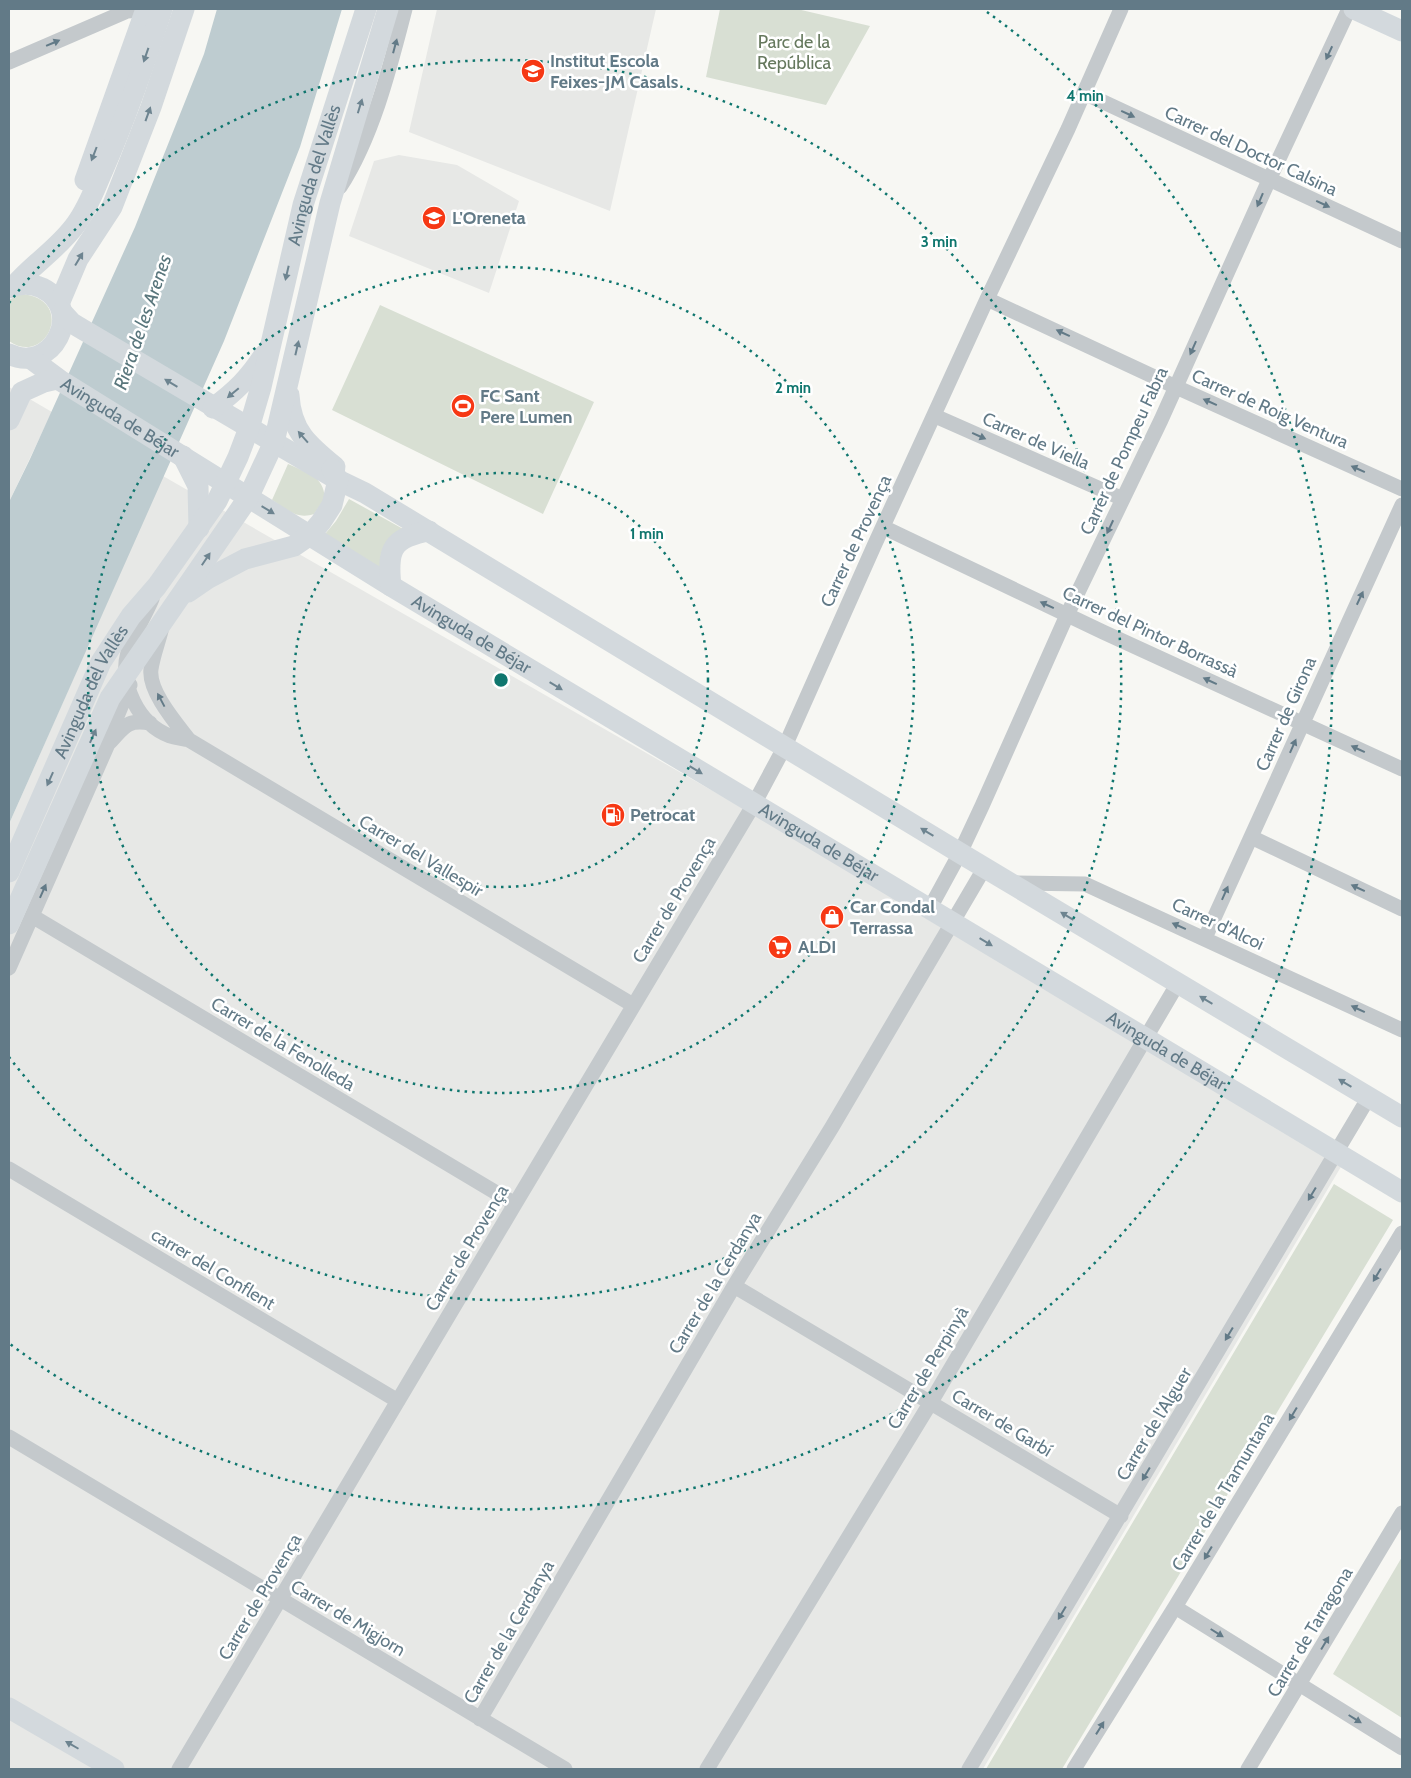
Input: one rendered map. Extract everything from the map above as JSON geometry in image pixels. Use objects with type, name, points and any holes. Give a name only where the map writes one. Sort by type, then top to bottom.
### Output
[{"type":"main road","points":[[12,286],[27,271],[53,251],[78,222],[90,201],[128,108],[151,9]]},
{"type":"main road","points":[[9,420],[22,392],[25,372],[21,357],[40,355],[50,349],[57,341],[61,330],[61,308],[78,259],[112,207],[151,107],[184,9]]},
{"type":"main road","name":"Avinguda del Vallès","points":[[9,872],[101,662],[130,616],[157,586],[199,528],[226,484],[249,428],[261,387],[303,205],[366,9]]},
{"type":"main road","name":"Avinguda del Vallès","points":[[9,924],[110,698],[127,682],[139,656],[248,498],[274,442],[330,203],[388,9]]},
{"type":"main road","points":[[1354,9],[1402,31]]},
{"type":"main road","points":[[12,286],[26,284],[37,286],[47,291],[72,323],[213,408],[338,480],[366,493],[1178,984],[1402,1117]]},
{"type":"main road","name":"Avinguda del Vallès","points":[[213,408],[244,384],[270,346]]},
{"type":"main road","name":"Avinguda de Béjar","points":[[21,357],[248,498],[302,541],[343,556],[390,586],[1402,1192]]},
{"type":"main road","points":[[22,392],[39,384],[59,380]]},
{"type":"main road","name":"Avinguda del Vallès","points":[[289,383],[290,412],[297,430],[326,460],[366,493]]},
{"type":"main road","points":[[183,456],[198,486],[199,528]]},
{"type":"main road","points":[[179,598],[245,558],[302,541],[321,522],[332,504],[338,480],[326,460]]},
{"type":"main road","points":[[390,586],[389,566],[392,549],[404,539],[414,534],[429,531]]},
{"type":"main road","points":[[9,1708],[114,1769]]},
{"type":"street","points":[[9,62],[127,11],[151,9]]},
{"type":"street","name":"Avinguda del Vallès","points":[[330,203],[354,166],[386,81],[405,9]]},
{"type":"street","name":"Carrer de Provença","points":[[179,1769],[754,804],[785,746],[882,527],[935,416],[987,298],[1084,93],[1121,9]]},
{"type":"street","name":"Carrer de Pompeu Fabra","points":[[930,908],[960,852],[1349,9]]},
{"type":"street","name":"Carrer del Doctor Calsina","points":[[1084,93],[1402,242]]},
{"type":"street","name":"Carrer de Roig Ventura","points":[[987,298],[1176,387],[1402,489]]},
{"type":"street","name":"Carrer de Viella","points":[[935,416],[1123,499]]},
{"type":"street","name":"Carrer de Girona","points":[[1205,938],[1402,505]]},
{"type":"street","name":"Carrer del Pintor Borrassà","points":[[882,527],[1402,769]]},
{"type":"street","points":[[157,586],[128,652],[127,682],[137,708],[150,723],[169,736],[189,740]]},
{"type":"street","points":[[164,618],[151,670],[162,703],[189,740]]},
{"type":"street","name":"Avinguda del Vallès","points":[[9,968],[108,744],[127,682]]},
{"type":"street","name":"Avinguda del Vallès","points":[[108,744],[124,727],[135,721],[150,723]]},
{"type":"street","name":"Carrer del Vallespir","points":[[189,740],[634,1005]]},
{"type":"street","points":[[1251,837],[1402,909]]},
{"type":"street","name":"Carrer de la Cerdanya","points":[[480,1719],[734,1286],[832,1127],[985,867]]},
{"type":"street","name":"Carrer d'Alcoi","points":[[1011,883],[1084,884],[1402,1030]]},
{"type":"street","name":"Carrer de la Fenolleda","points":[[32,916],[515,1204]]},
{"type":"street","name":"Carrer de Perpinyà","points":[[707,1769],[931,1402],[1178,984]]},
{"type":"street","name":"Carrer de l'Alguer","points":[[969,1769],[1121,1516],[1368,1097]]},
{"type":"street","name":"carrer del Conflent","points":[[9,1169],[398,1401]]},
{"type":"street","name":"Carrer de la Tramuntana","points":[[1074,1769],[1176,1607],[1402,1233]]},
{"type":"street","name":"Carrer de Garbí","points":[[734,1286],[1121,1516]]},
{"type":"street","name":"Carrer de Migjorn","points":[[9,1438],[565,1769]]},
{"type":"street","name":"Carrer de Tarragona","points":[[1248,1769],[1402,1513]]},
{"type":"street","points":[[1176,1607],[1402,1748]]},
{"type":"shaded area","name":"Institut Escola Feixes-JM Casals","points":[[437,9],[656,9],[610,211],[409,132]]},
{"type":"shaded area","name":"L'Oreneta","points":[[399,155],[457,165],[519,201],[489,293],[349,236],[374,161]]},
{"type":"shaded area","points":[[9,387],[52,412],[9,502]]},
{"type":"shaded area","points":[[163,476],[1348,1155],[983,1769],[9,1769],[9,824]]},
{"type":"green space","name":"Parc de la República","points":[[720,9],[797,9],[870,26],[826,105],[706,77]]},
{"type":"green space","points":[[20,294],[37,298],[48,306],[52,317],[50,329],[44,339],[35,345],[23,347],[9,341],[9,300]]},
{"type":"green space","name":"FC Sant Pere Lumen","points":[[380,305],[594,402],[543,514],[332,410]]},
{"type":"green space","points":[[288,464],[313,476],[321,484],[325,498],[314,514],[297,515],[272,500]]},
{"type":"green space","points":[[349,499],[405,530],[379,569],[325,534],[336,521]]},
{"type":"green space","points":[[1334,1184],[1393,1220],[1062,1769],[986,1769]]},
{"type":"green space","points":[[1402,1557],[1402,1718],[1333,1674]]},
{"type":"water","name":"Riera de les Arenes","points":[[217,9],[342,9],[300,147],[224,341],[9,824],[9,502],[135,227],[204,54]]},
{"type":"place","name":"Institut Escola Feixes-JM Casals","points":[[533,71]]},
{"type":"place","name":"L'Oreneta","points":[[434,218]]},
{"type":"place","name":"FC Sant Pere Lumen","points":[[463,406]]},
{"type":"place","name":"Petrocat","points":[[613,815]]},
{"type":"place","name":"Car Condal Terrassa","points":[[832,917]]},
{"type":"place","name":"ALDI","points":[[780,947]]}]
